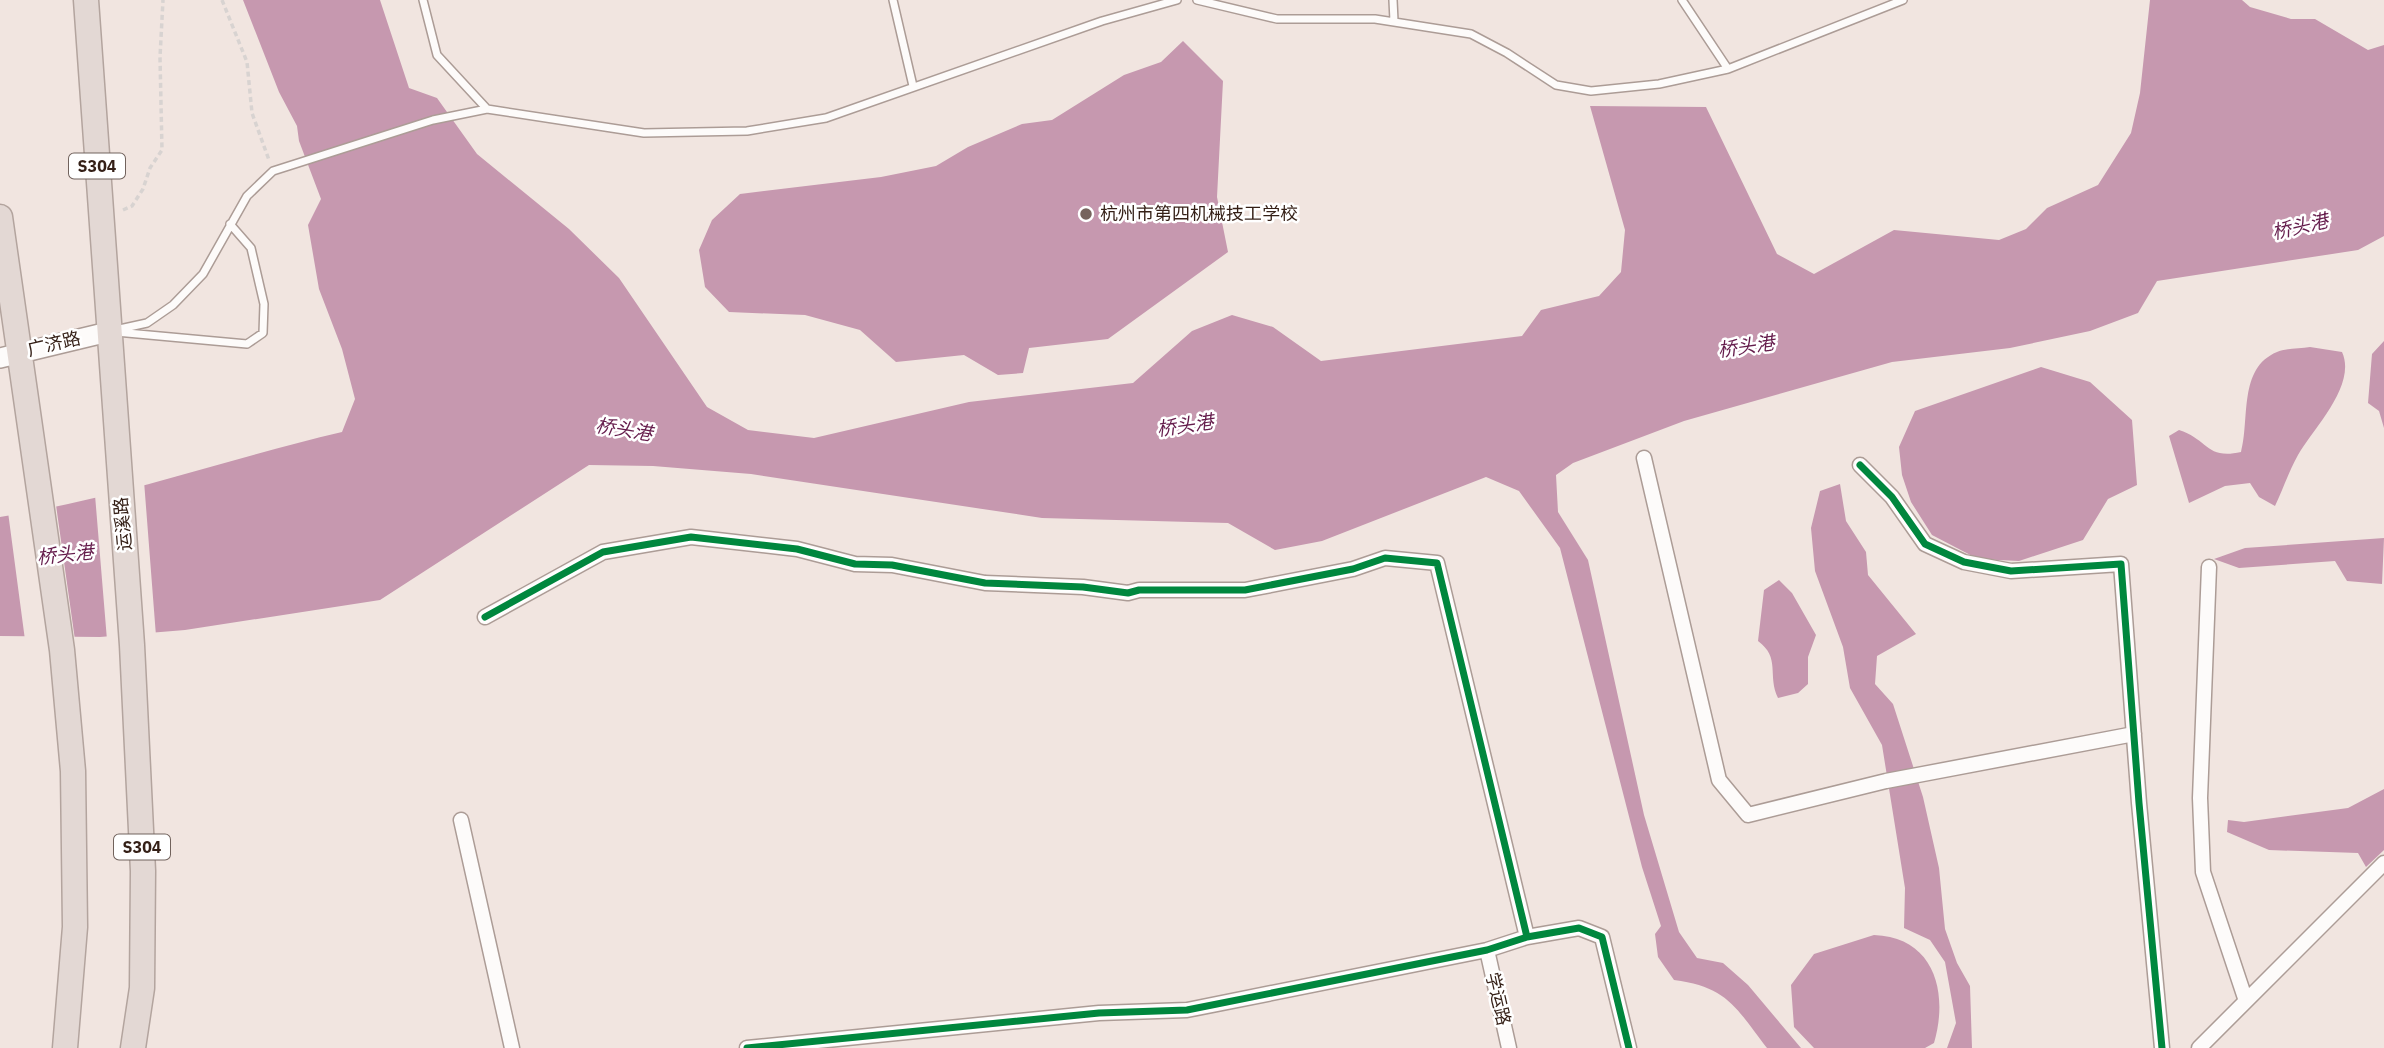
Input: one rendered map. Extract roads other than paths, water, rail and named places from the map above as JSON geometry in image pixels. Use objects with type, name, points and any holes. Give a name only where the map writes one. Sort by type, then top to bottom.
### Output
[{"type":"highway","name":"运溪路","points":[[86,0],[132,646],[143,871],[142,988],[133,1048]]},
{"type":"highway","points":[[0,217],[10,355],[40,500],[62,650],[72,771],[75,928],[65,1048]]},
{"type":"street","name":"广济路","points":[[10,355],[108,332]]},
{"type":"street","points":[[1644,458],[1718,780],[1748,815],[1886,781],[2134,734]]},
{"type":"street","points":[[1860,465],[1892,497],[1925,544],[1964,562],[2011,571],[2121,564],[2162,1048]]},
{"type":"street","points":[[485,617],[603,552],[691,537],[797,549],[855,564],[892,565],[985,583],[1083,587],[1128,593],[1139,590],[1245,590],[1353,569],[1385,558],[1437,563],[1527,937]]},
{"type":"street","points":[[2209,567],[2200,798],[2203,872],[2246,1001]]},
{"type":"street","points":[[461,820],[512,1048]]},
{"type":"street","points":[[2199,1048],[2382,868]]},
{"type":"street","points":[[747,1048],[1099,1013],[1187,1010],[1487,950],[1527,937],[1579,928],[1602,937],[1629,1048]]},
{"type":"street","name":"学运路","points":[[1487,950],[1509,1048]]},
{"type":"lane","points":[[423,0],[437,55],[487,108]]},
{"type":"lane","points":[[893,0],[913,86]]},
{"type":"lane","points":[[108,332],[146,323],[173,305],[203,274],[247,196],[273,172],[433,120],[487,108],[644,133],[747,131],[826,118],[1102,21],[1177,0]]},
{"type":"lane","points":[[1197,0],[1277,19],[1394,21],[1471,34],[1507,53],[1556,85],[1591,91],[1660,84],[1728,69],[1903,0]]},
{"type":"lane","points":[[1392,0],[1394,21]]},
{"type":"lane","points":[[1682,0],[1728,69]]},
{"type":"lane","points":[[108,332],[247,344],[263,333],[264,303],[251,248],[230,224]]},
{"type":"water","name":"桥头港","points":[[243,0],[380,0],[409,88],[437,98],[477,154],[569,229],[619,278],[707,407],[748,430],[814,438],[969,402],[1133,383],[1192,331],[1232,315],[1273,327],[1321,361],[1522,336],[1541,310],[1599,296],[1621,272],[1625,230],[1590,106],[1706,107],[1777,254],[1814,274],[1894,230],[1999,240],[2026,229],[2047,208],[2098,185],[2131,133],[2140,93],[2150,0],[2242,0],[2250,7],[2291,19],[2315,19],[2368,50],[2384,45],[2384,236],[2358,250],[2157,281],[2138,313],[2090,331],[2010,348],[1892,362],[1684,421],[1573,463],[1556,475],[1558,512],[1588,560],[1644,815],[1679,932],[1697,958],[1723,963],[1748,985],[1801,1048],[1767,1048],[1729,1002],[1707,988],[1674,980],[1658,957],[1655,934],[1661,926],[1642,867],[1560,548],[1519,491],[1486,477],[1322,541],[1275,550],[1228,523],[1042,518],[751,474],[653,466],[589,465],[380,600],[185,630],[100,637],[0,636],[0,517],[86,500],[342,432],[355,399],[342,349],[319,289],[308,225],[321,199],[299,141],[297,126],[279,92]]},
{"type":"water","points":[[1183,41],[1223,81],[1217,197],[1228,252],[1108,339],[1029,348],[1023,373],[998,375],[964,355],[896,362],[860,330],[805,315],[729,312],[705,287],[699,250],[712,220],[740,194],[881,177],[936,166],[968,147],[1022,124],[1052,120],[1124,75],[1161,62]]},
{"type":"water","points":[[2384,341],[2384,428],[2379,411],[2368,403],[2372,354]]},
{"type":"water","points":[[2310,347],[2342,352],[2344,378],[2332,406],[2298,455],[2275,506],[2259,497],[2250,483],[2225,486],[2189,503],[2169,436],[2179,430],[2214,451],[2229,454],[2241,452],[2248,396],[2256,370],[2277,352]]},
{"type":"water","points":[[2041,367],[2090,382],[2132,420],[2137,485],[2108,499],[2083,540],[2019,561],[1978,559],[1932,535],[1911,502],[1902,475],[1899,447],[1915,411]]},
{"type":"water","points":[[1840,484],[1846,521],[1866,552],[1868,575],[1916,634],[1877,656],[1875,684],[1893,704],[1923,797],[1939,868],[1945,929],[1957,963],[1970,986],[1972,1048],[1947,1048],[1956,1023],[1945,962],[1930,940],[1904,928],[1905,888],[1882,745],[1850,688],[1843,647],[1815,571],[1811,528],[1820,491]]},
{"type":"water","points":[[2384,538],[2382,584],[2347,581],[2335,561],[2239,568],[2214,559],[2245,548]]},
{"type":"water","points":[[1779,580],[1792,593],[1816,635],[1808,657],[1808,684],[1798,693],[1778,698],[1773,682],[1772,660],[1758,641],[1764,590]]},
{"type":"water","points":[[2384,789],[2384,850],[2366,867],[2358,853],[2269,850],[2227,832],[2228,820],[2244,822],[2348,808]]},
{"type":"water","points":[[1874,935],[1894,938],[1911,946],[1923,957],[1932,971],[1939,1005],[1934,1043],[1925,1048],[1814,1048],[1794,1027],[1791,985],[1814,954]]},
{"type":"place","name":"杭州市第四机械技工学校","points":[[1086,214]]}]
